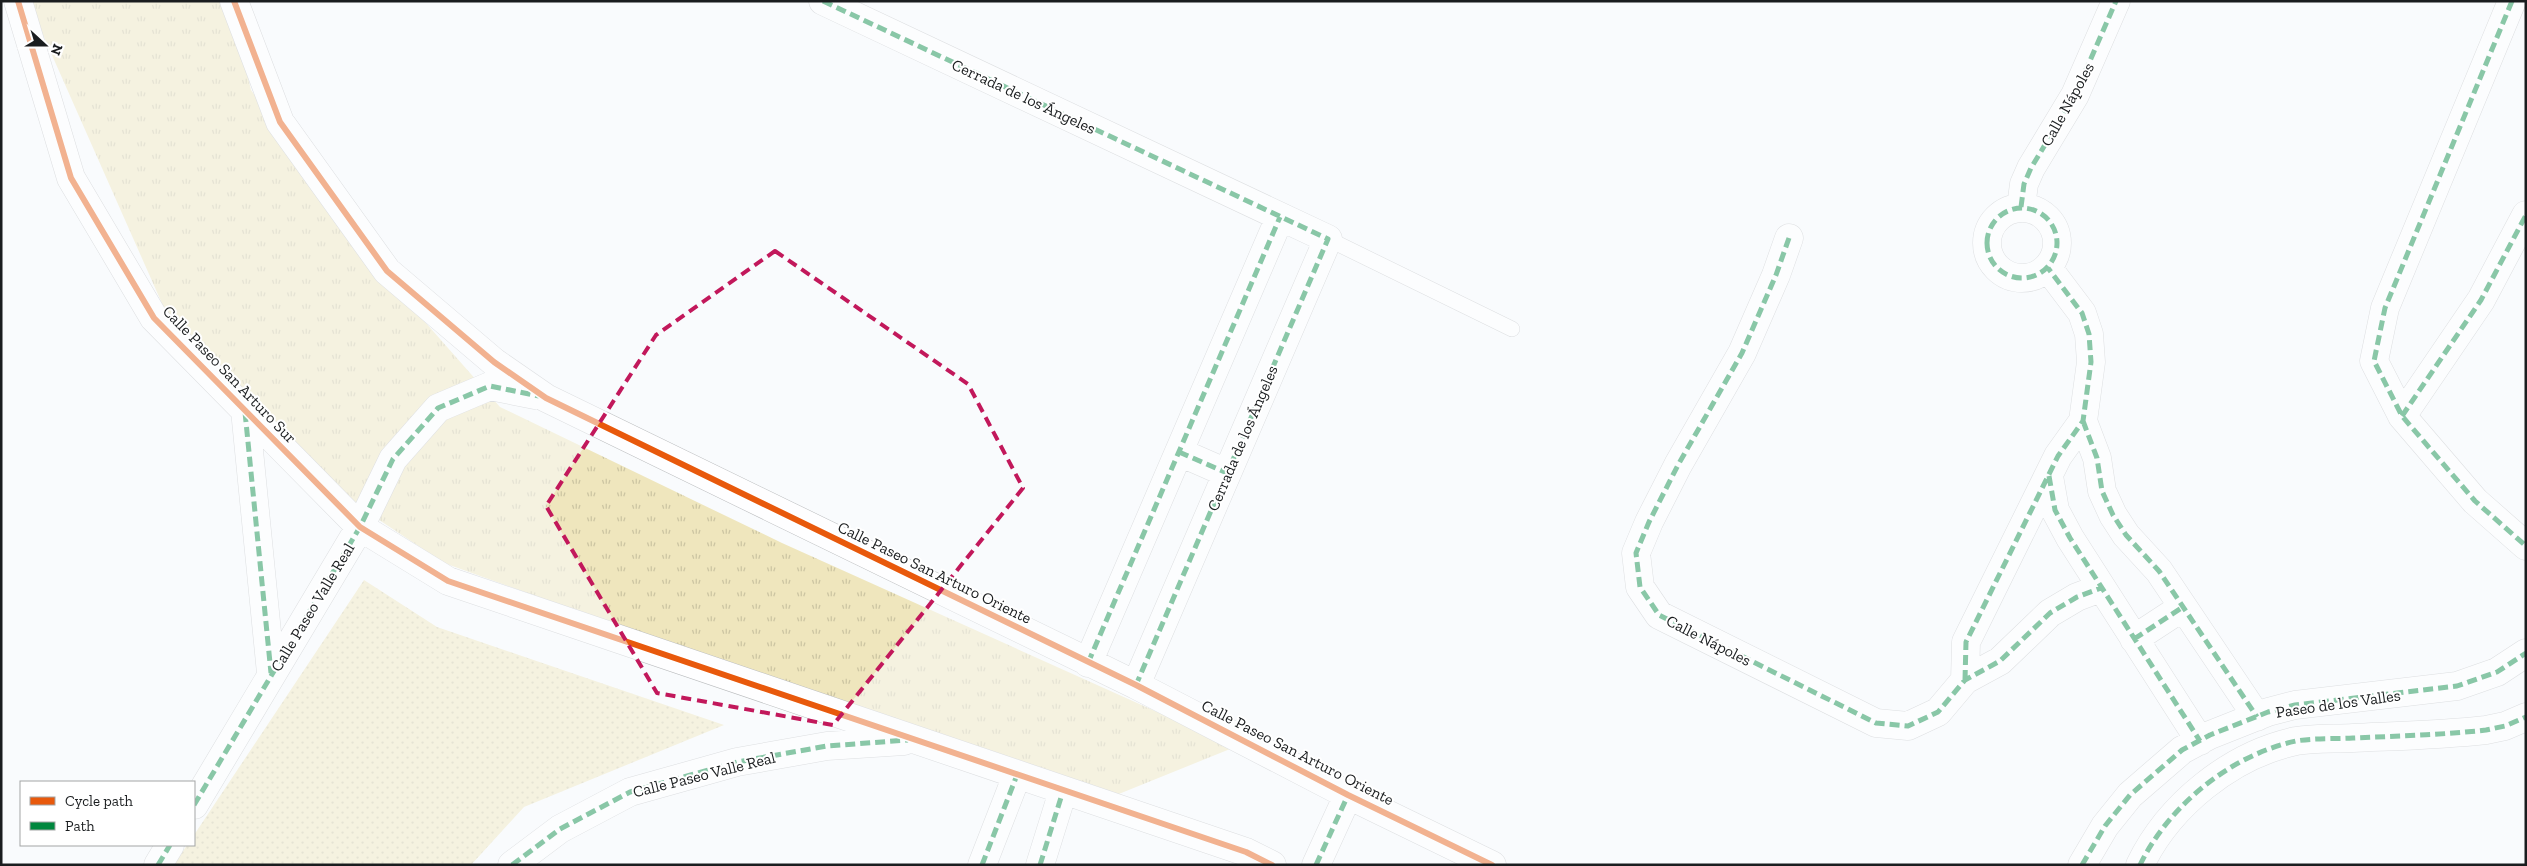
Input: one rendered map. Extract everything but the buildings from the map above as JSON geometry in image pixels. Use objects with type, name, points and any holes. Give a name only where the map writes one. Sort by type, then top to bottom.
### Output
[{"type":"street","name":"Calle Paseo San Arturo Sur","points":[[18,1],[71,178],[154,318],[360,527]]},
{"type":"street","name":"Calle Paseo San Arturo Oriente","points":[[234,1],[280,122],[387,271],[494,362],[546,398],[1136,685],[1348,795],[1492,865]]},
{"type":"street","name":"Cerrada de los Ángeles","points":[[823,1],[1328,239],[1136,685]]},
{"type":"street","name":"Calle Nápoles","points":[[2021,207],[2024,184],[2031,168],[2075,95],[2116,1]]},
{"type":"street","points":[[2512,1],[2386,308],[2374,362],[2402,416],[2475,501],[2526,546]]},
{"type":"street","points":[[2021,207],[2035,209],[2047,217],[2054,228],[2058,242],[2055,256],[2048,268],[2036,276],[2023,279],[2009,277],[1997,269],[1989,258],[1986,244],[1988,230],[1996,218],[2007,210],[2021,207]]},
{"type":"street","points":[[1088,663],[1280,216]]},
{"type":"street","points":[[2402,416],[2481,300],[2526,216]]},
{"type":"street","name":"Calle Nápoles","points":[[1789,238],[1776,275],[1742,353],[1678,465],[1649,522],[1636,553],[1640,586],[1659,614],[1876,723],[1908,726],[1938,712],[1965,680],[2000,661],[2050,614],[2077,597],[2101,588]]},
{"type":"street","points":[[1965,680],[1966,642],[2058,456],[2083,421],[2091,362],[2089,334],[2082,313],[2048,268]]},
{"type":"street","name":"Calle Paseo Valle Real","points":[[195,803],[271,673],[360,527],[394,460],[438,408],[490,386],[546,398]]},
{"type":"street","points":[[245,410],[271,673]]},
{"type":"street","points":[[2083,421],[2097,458],[2102,491],[2113,515],[2126,535],[2159,572],[2257,717]]},
{"type":"street","points":[[1179,452],[1227,473]]},
{"type":"street","points":[[2048,476],[2054,510],[2101,588],[2200,741]]},
{"type":"street","points":[[360,527],[448,581],[1246,852],[1272,865]]},
{"type":"street","points":[[2134,639],[2183,607]]},
{"type":"street","name":"Paseo de los Valles","points":[[2082,865],[2105,826],[2130,795],[2182,750],[2200,741],[2257,717],[2296,706],[2457,686],[2480,680],[2497,672],[2526,653]]},
{"type":"street","name":"Paseo de los Valles","points":[[2140,865],[2148,848],[2195,793],[2226,771],[2262,753],[2297,741],[2486,730],[2505,726],[2526,718]]},
{"type":"street","name":"Calle Paseo Valle Real","points":[[512,865],[560,829],[630,792],[737,762],[827,746],[916,740]]},
{"type":"street","points":[[982,865],[1017,775]]},
{"type":"street","points":[[1040,865],[1063,791]]},
{"type":"street","points":[[1316,865],[1348,795]]},
{"type":"street","points":[[158,865],[169,846]]},
{"type":"lane","points":[[1328,239],[1512,329]]},
{"type":"highlighted area","points":[[775,251],[968,384],[1023,488],[833,725],[657,693],[546,506],[656,335]]},
{"type":"green space","points":[[28,1],[230,1],[251,90],[366,255],[500,407],[782,543],[1235,747],[1104,800],[444,563],[343,496],[164,308]]},
{"type":"green space","points":[[364,580],[437,627],[724,725],[524,807],[471,865],[174,865],[186,846],[195,846],[195,834]]},
{"type":"marked path","points":[[823,1],[1328,239],[1136,685]]},
{"type":"marked path","points":[[2021,207],[2024,184],[2031,168],[2075,95],[2116,1]]},
{"type":"marked path","points":[[2512,1],[2385,308],[2374,361],[2402,416],[2475,501],[2526,546]]},
{"type":"marked path","points":[[2029,208],[2042,214],[2051,223],[2055,229],[2057,243],[2055,257],[2047,268],[2036,276],[2015,278],[2008,276],[1997,268],[1989,257],[1987,236],[1989,229],[1997,218],[2008,210],[2029,208]]},
{"type":"marked path","points":[[2402,416],[2481,300],[2526,215]]},
{"type":"marked path","points":[[1088,663],[1280,217]]},
{"type":"marked path","points":[[1789,238],[1776,275],[1742,353],[1678,465],[1649,522],[1636,553],[1640,587],[1659,615],[1876,723],[1908,726],[1938,712],[1965,680],[2000,661],[2050,613],[2077,597],[2101,588]]},
{"type":"marked path","points":[[1965,680],[1966,642],[2058,456],[2083,421],[2091,362],[2089,334],[2082,313],[2048,268]]},
{"type":"marked path","points":[[195,803],[360,527],[393,459],[438,408],[490,386],[539,396]]},
{"type":"marked path","points":[[245,412],[271,673]]},
{"type":"marked path","points":[[2083,421],[2097,458],[2102,491],[2113,515],[2126,535],[2159,571],[2257,717]]},
{"type":"marked path","points":[[1179,452],[1227,473]]},
{"type":"marked path","points":[[2049,476],[2055,510],[2070,538],[2200,741]]},
{"type":"marked path","points":[[2134,639],[2183,607]]},
{"type":"marked path","points":[[2082,865],[2105,826],[2130,795],[2182,750],[2210,735],[2268,712],[2295,705],[2457,686],[2497,672],[2526,653]]},
{"type":"marked path","points":[[2140,865],[2152,843],[2167,822],[2204,786],[2248,758],[2272,748],[2310,739],[2419,735],[2486,730],[2505,726],[2526,717]]},
{"type":"marked path","points":[[512,865],[560,829],[630,792],[737,762],[827,746],[908,740]]},
{"type":"marked path","points":[[982,865],[1017,775]]},
{"type":"marked path","points":[[1040,865],[1063,791]]},
{"type":"marked path","points":[[1316,865],[1348,795]]},
{"type":"marked path","points":[[158,865],[169,846]]},
{"type":"cycle path","points":[[18,1],[71,178],[154,318],[360,527],[448,581],[1246,852],[1272,865]]},
{"type":"cycle path","points":[[234,1],[280,122],[387,271],[494,362],[546,398],[1136,685],[1348,795],[1492,865]]}]
